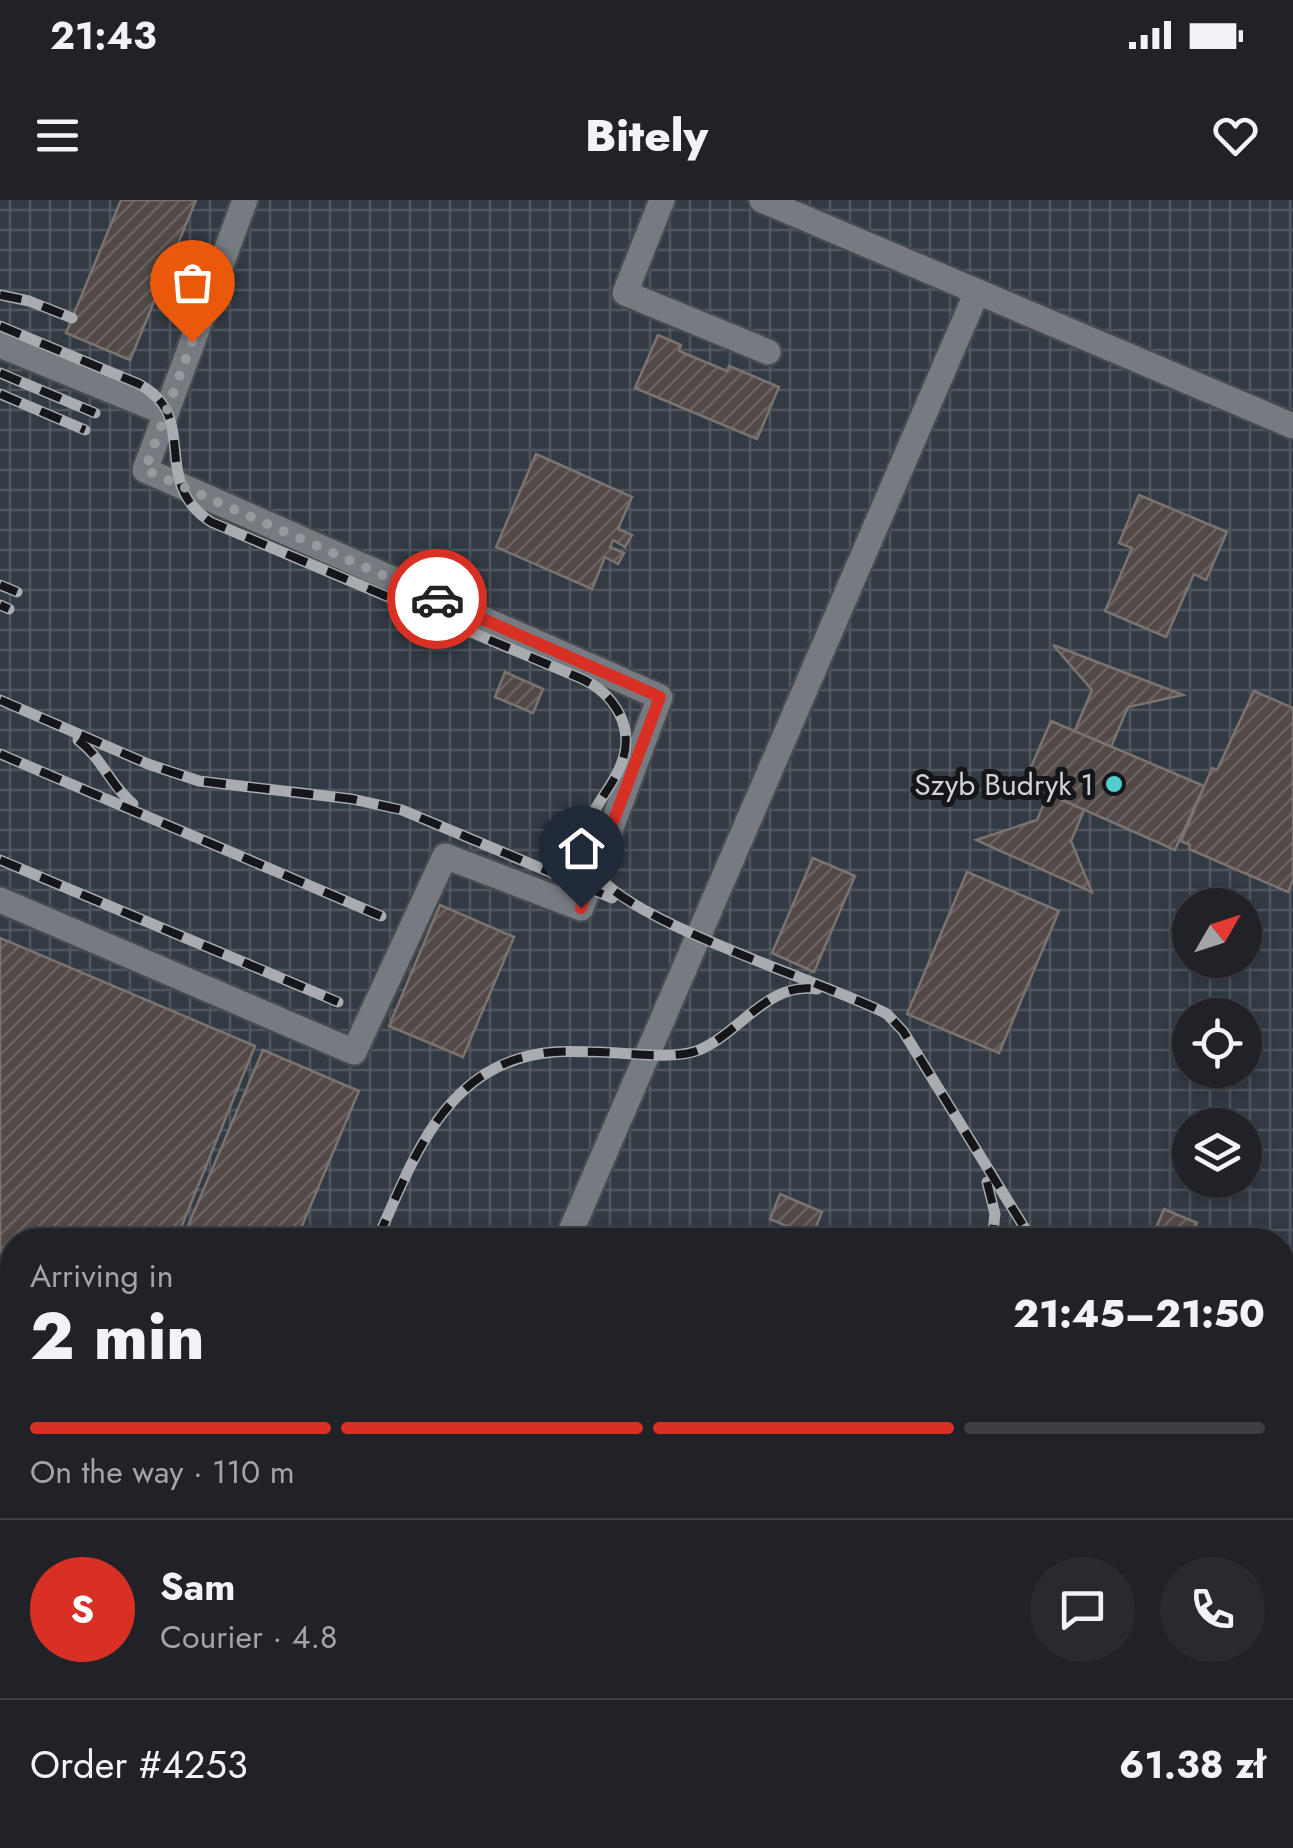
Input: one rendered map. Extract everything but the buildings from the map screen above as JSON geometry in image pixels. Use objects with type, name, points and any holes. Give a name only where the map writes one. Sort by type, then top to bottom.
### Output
[{"type":"lane","points":[[0,900],[354,1052],[445,856],[581,908],[660,697],[145,470],[244,200]]},
{"type":"lane","points":[[662,200],[625,293],[768,352]]},
{"type":"lane","points":[[762,200],[1293,426]]},
{"type":"lane","points":[[573,1228],[977,292]]},
{"type":"lane","points":[[0,344],[166,414]]},
{"type":"shaded area","points":[[0,200],[1293,200],[1293,1228],[0,1228]]},
{"type":"railway","points":[[0,295],[29,301],[72,318]]},
{"type":"railway","points":[[0,326],[139,384],[158,398],[173,432],[182,488],[192,506],[211,522],[580,678],[603,693],[619,713],[626,737],[621,765],[587,827],[586,854],[593,869],[612,889],[683,929],[887,1014],[903,1031],[1025,1228]]},
{"type":"railway","points":[[0,373],[95,413]]},
{"type":"railway","points":[[0,394],[85,430]]},
{"type":"railway","points":[[0,585],[17,592]]},
{"type":"railway","points":[[0,605],[9,609]]},
{"type":"railway","points":[[0,700],[148,764],[199,781],[352,799],[402,810],[612,898]]},
{"type":"railway","points":[[78,740],[133,804]]},
{"type":"railway","points":[[0,754],[381,916]]},
{"type":"railway","points":[[0,860],[338,1002]]},
{"type":"railway","points":[[382,1228],[405,1177],[439,1118],[486,1073],[517,1059],[554,1052],[689,1053],[714,1042],[769,1000],[800,989],[817,989]]},
{"type":"railway","points":[[987,1182],[995,1214],[993,1228]]},
{"type":"way so far","points":[[192,342],[145,470],[437,599]]},
{"type":"place","name":"Szyb Budryk 1","points":[[1114,784]]},
{"type":"route","points":[[437,599],[660,697],[581,908]]}]
